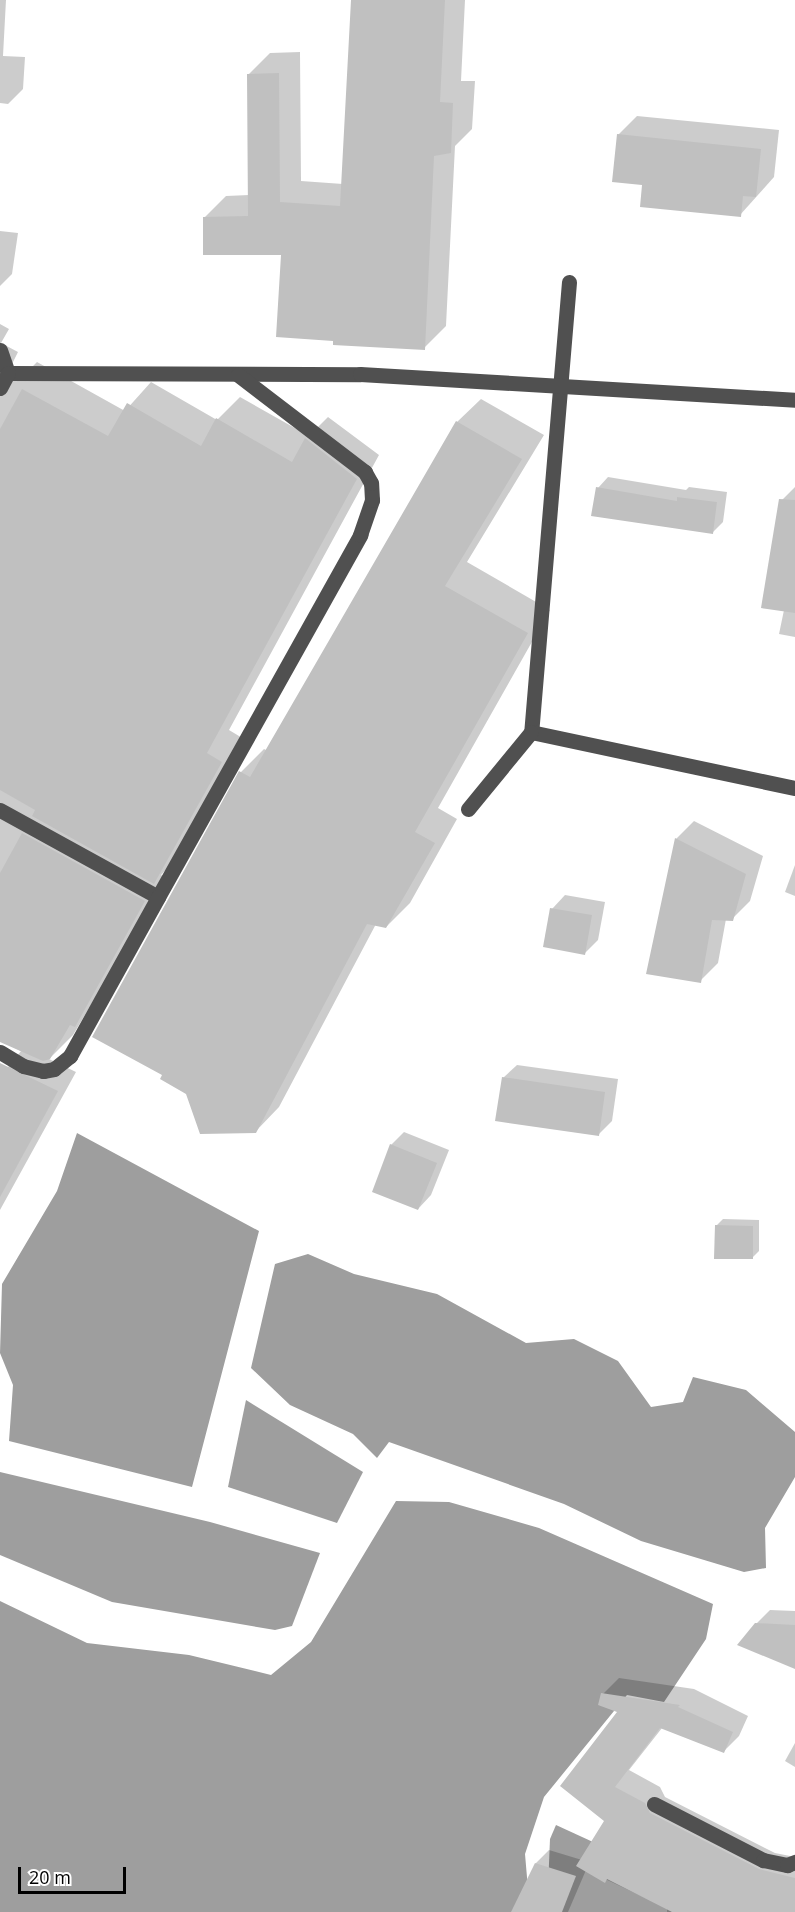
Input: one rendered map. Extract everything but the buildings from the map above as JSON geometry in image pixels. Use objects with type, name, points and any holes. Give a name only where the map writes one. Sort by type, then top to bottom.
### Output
[{"type":"street","points":[[468,808],[531,732],[568,282]]},
{"type":"street","points":[[0,350],[8,373],[0,388]]},
{"type":"street","points":[[8,373],[360,374],[560,383],[795,400]]},
{"type":"street","points":[[0,1052],[23,1066],[43,1071],[54,1069],[70,1056],[360,535],[372,501],[371,483],[366,472],[238,375]]},
{"type":"street","points":[[531,732],[795,788]]},
{"type":"street","points":[[0,810],[158,897]]},
{"type":"street","points":[[654,1804],[763,1860],[787,1865],[795,1862]]},
{"type":"shaded area","points":[[77,1133],[259,1231],[192,1487],[9,1441],[13,1385],[0,1353],[2,1284],[57,1191]]},
{"type":"shaded area","points":[[308,1254],[354,1274],[437,1294],[526,1343],[574,1339],[618,1361],[651,1407],[683,1402],[693,1377],[746,1390],[795,1432],[795,1477],[765,1528],[766,1568],[744,1572],[641,1541],[564,1504],[389,1442],[377,1458],[353,1434],[290,1405],[251,1368],[275,1264]]},
{"type":"shaded area","points":[[246,1400],[363,1472],[337,1523],[228,1487]]},
{"type":"shaded area","points":[[0,1472],[210,1522],[320,1553],[292,1626],[275,1630],[112,1602],[0,1555]]},
{"type":"shaded area","points":[[396,1501],[449,1502],[539,1528],[713,1604],[706,1639],[664,1702],[627,1695],[544,1797],[525,1854],[530,1912],[0,1912],[0,1601],[87,1643],[189,1655],[271,1675],[311,1642]]},
{"type":"shaded area","points":[[556,1825],[593,1842],[702,1912],[547,1912],[550,1839]]}]
